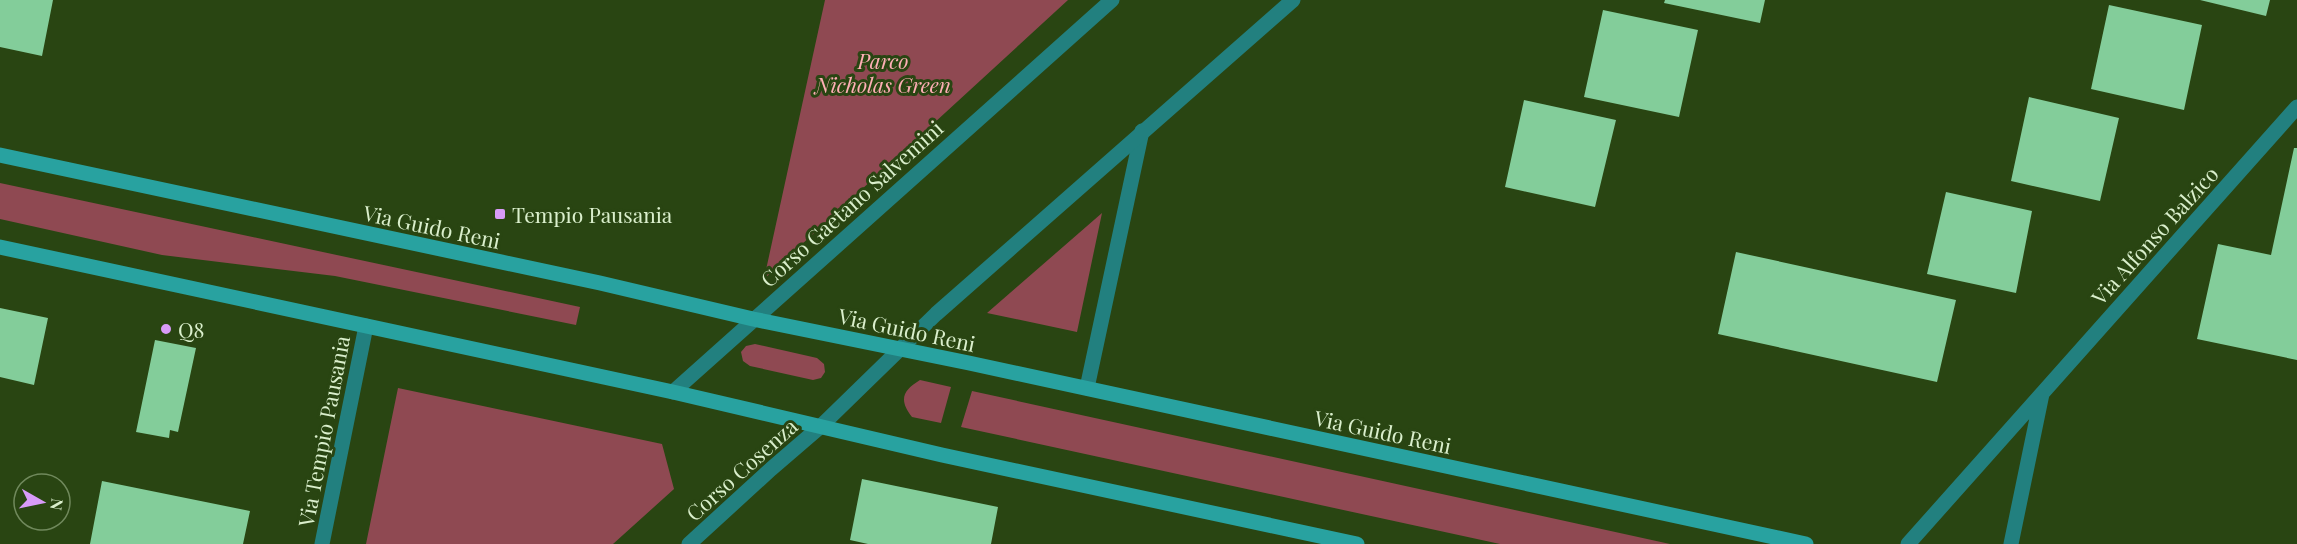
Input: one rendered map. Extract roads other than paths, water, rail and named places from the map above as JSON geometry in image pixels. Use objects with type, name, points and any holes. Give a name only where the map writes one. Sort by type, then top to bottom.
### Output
[{"type":"main road","name":"Via Guido Reni","points":[[0,155],[1806,544]]},
{"type":"main road","points":[[0,247],[673,392],[953,457],[1357,544]]},
{"type":"street","name":"Corso Gaetano Salvemini","points":[[673,392],[1112,0]]},
{"type":"street","points":[[821,426],[900,349],[1142,131],[1293,0]]},
{"type":"street","name":"Via Alfonso Balzico","points":[[1908,544],[2297,107]]},
{"type":"street","points":[[1087,388],[1142,131]]},
{"type":"street","name":"Via Tempio Pausania","points":[[322,544],[366,326]]},
{"type":"street","points":[[2012,544],[2042,392]]},
{"type":"street","name":"Corso Cosenza","points":[[689,544],[821,426]]},
{"type":"place","name":"Tempio Pausania","points":[[500,214]]},
{"type":"place","name":"Q8","points":[[166,329]]},
{"type":"park label","name":"Parco Nicholas Green","points":[[883,72]]}]
